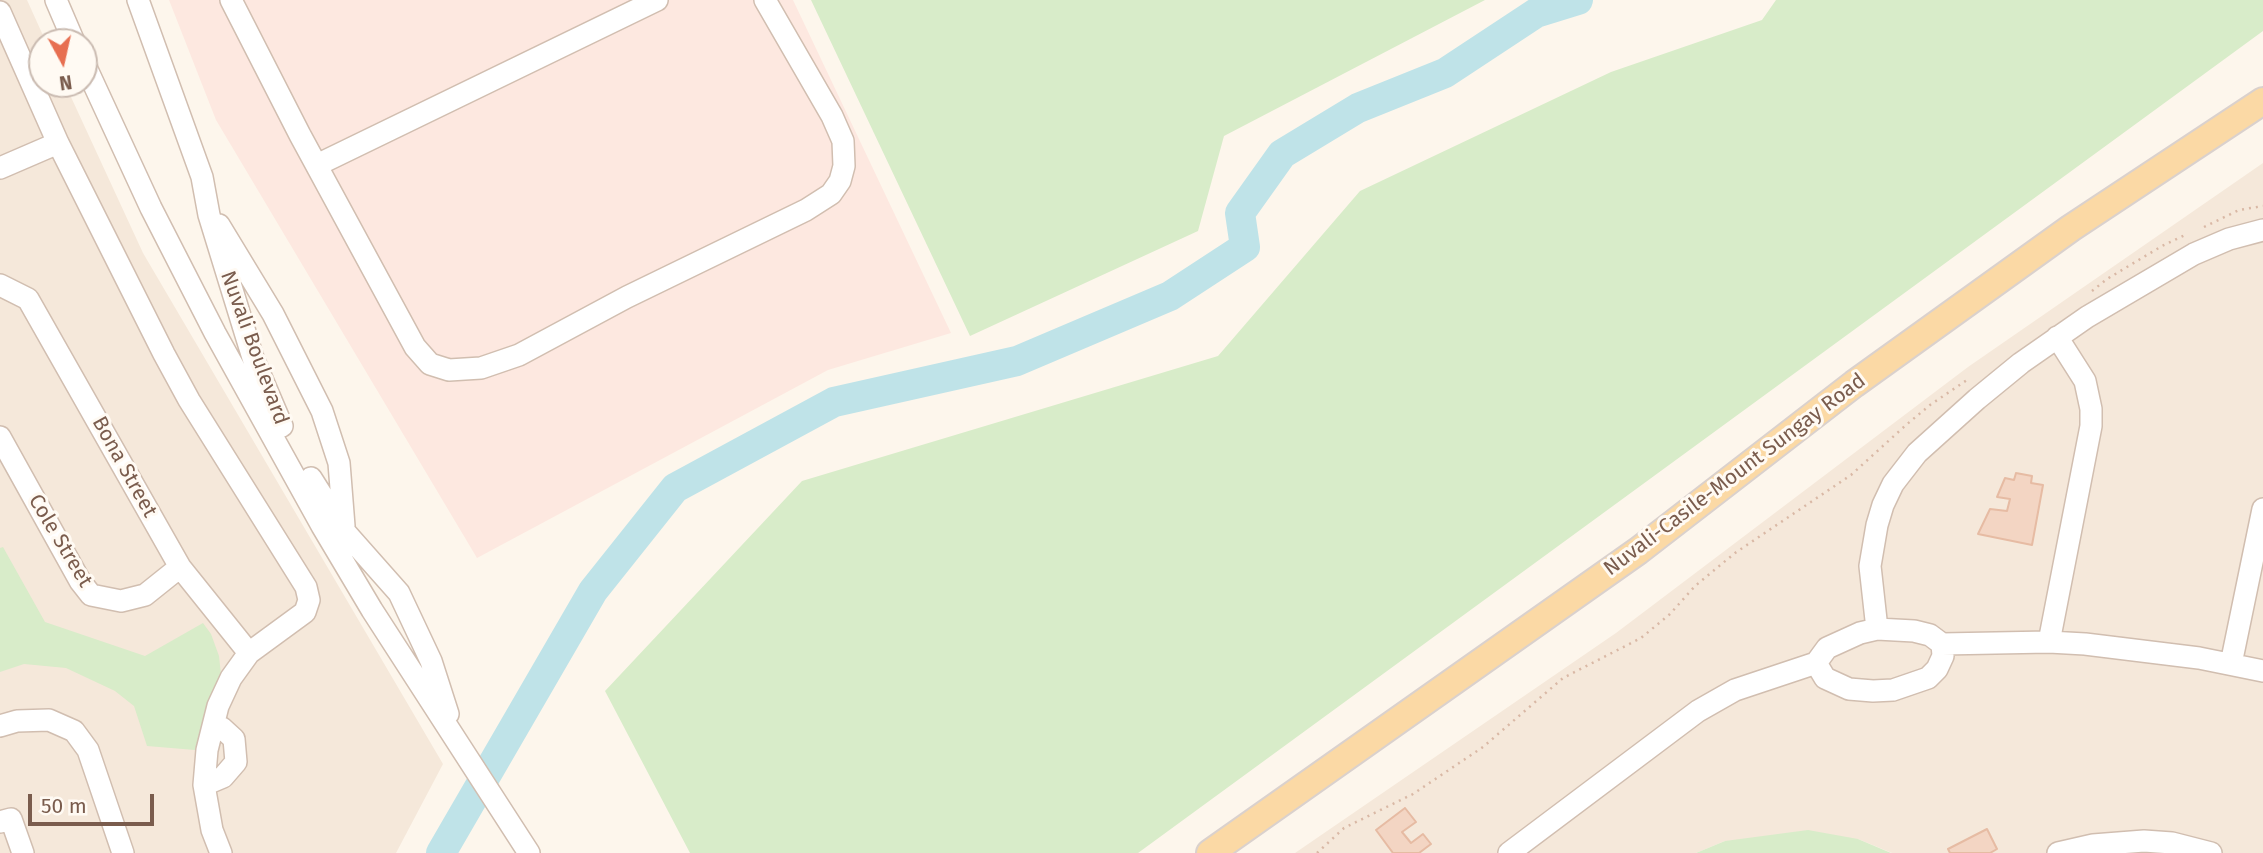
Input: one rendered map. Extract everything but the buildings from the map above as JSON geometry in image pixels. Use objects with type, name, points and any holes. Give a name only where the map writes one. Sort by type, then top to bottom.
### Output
[{"type":"main road","name":"Nuvali-Casile-Mount Sungay Road","points":[[1210,853],[1637,551],[1854,384],[2071,228],[2263,101]]},
{"type":"street","points":[[56,0],[68,28]]},
{"type":"street","name":"Nuvali Boulevard","points":[[138,0],[202,177],[244,363],[330,538],[529,853]]},
{"type":"street","points":[[231,0],[415,347],[430,364],[449,370],[481,368],[519,355],[627,297],[806,210],[831,194],[840,181],[844,166],[843,141],[832,116],[765,0]]},
{"type":"street","points":[[317,165],[657,0]]},
{"type":"street","points":[[0,12],[58,143],[189,400],[306,587],[309,600],[305,612],[249,653],[231,678],[218,706],[207,750],[204,785],[212,830],[220,853]]},
{"type":"street","name":"Nuvali Boulevard","points":[[98,93],[151,208],[272,407],[295,452],[345,532],[400,593],[430,661],[459,746]]},
{"type":"street","points":[[0,168],[58,143]]},
{"type":"street","points":[[209,215],[223,229],[273,314],[322,411],[339,463],[345,532]]},
{"type":"street","points":[[1877,629],[1870,566],[1883,505],[1904,467],[2004,377],[2057,337],[2194,254],[2228,239],[2263,230]]},
{"type":"street","name":"Bona Street","points":[[0,285],[28,299],[180,567],[249,653]]},
{"type":"street","points":[[2049,642],[2091,426],[2091,409],[2085,381],[2057,337]]},
{"type":"street","name":"Cole Street","points":[[0,437],[80,581],[91,595],[121,601],[145,595],[180,567]]},
{"type":"street","points":[[2231,664],[2263,509]]},
{"type":"street","points":[[1508,853],[1698,711],[1735,690],[1816,663],[1821,652],[1834,643],[1877,629],[1923,632],[1942,644],[1940,663],[1928,678],[1893,690],[1849,689],[1825,678],[1816,663]]},
{"type":"street","points":[[1942,644],[2049,642],[2141,650],[2263,671]]},
{"type":"street","points":[[0,726],[17,721],[49,720],[74,731],[89,750],[123,853]]},
{"type":"street","points":[[204,785],[223,777],[236,762],[234,739],[222,728],[213,726]]},
{"type":"street","points":[[0,822],[10,819],[23,853]]},
{"type":"street","points":[[2058,853],[2072,848],[2121,848],[2144,841],[2172,843],[2211,853]]},
{"type":"path","points":[[2201,229],[2239,210],[2263,206]]},
{"type":"path","points":[[2087,294],[2107,278],[2152,251],[2191,233]]},
{"type":"path","points":[[1317,853],[1344,828],[1413,794],[1483,747],[1563,678],[1641,638],[1735,552],[1851,475],[1914,418],[1977,373]]},
{"type":"shaded area","points":[[0,0],[27,0],[40,28],[28,28],[28,98],[71,98],[143,253],[443,764],[396,853],[0,853]]},
{"type":"shaded area","points":[[169,0],[793,0],[951,333],[828,370],[477,558],[216,120]]},
{"type":"shaded area","points":[[2263,163],[2263,853],[1892,853],[1858,839],[1725,841],[1696,853],[1295,853],[1616,633],[1968,367]]},
{"type":"green space","points":[[811,0],[1485,0],[1224,136],[1198,231],[970,336]]},
{"type":"green space","points":[[1776,0],[2263,0],[2263,31],[1138,853],[690,853],[605,691],[802,481],[1218,356],[1360,191],[1611,72],[1762,20]]},
{"type":"green space","points":[[3,547],[45,622],[145,656],[203,623],[211,634],[219,656],[221,674],[202,723],[195,750],[147,746],[134,706],[115,691],[66,668],[24,664],[0,672],[0,548]]},
{"type":"green space","points":[[1808,830],[1858,839],[1891,853],[1696,853],[1725,841]]},
{"type":"waterway","points":[[441,853],[593,591],[675,488],[834,402],[1017,361],[1170,296],[1245,247],[1240,213],[1282,154],[1358,108],[1445,73],[1536,13],[1578,0]]}]
